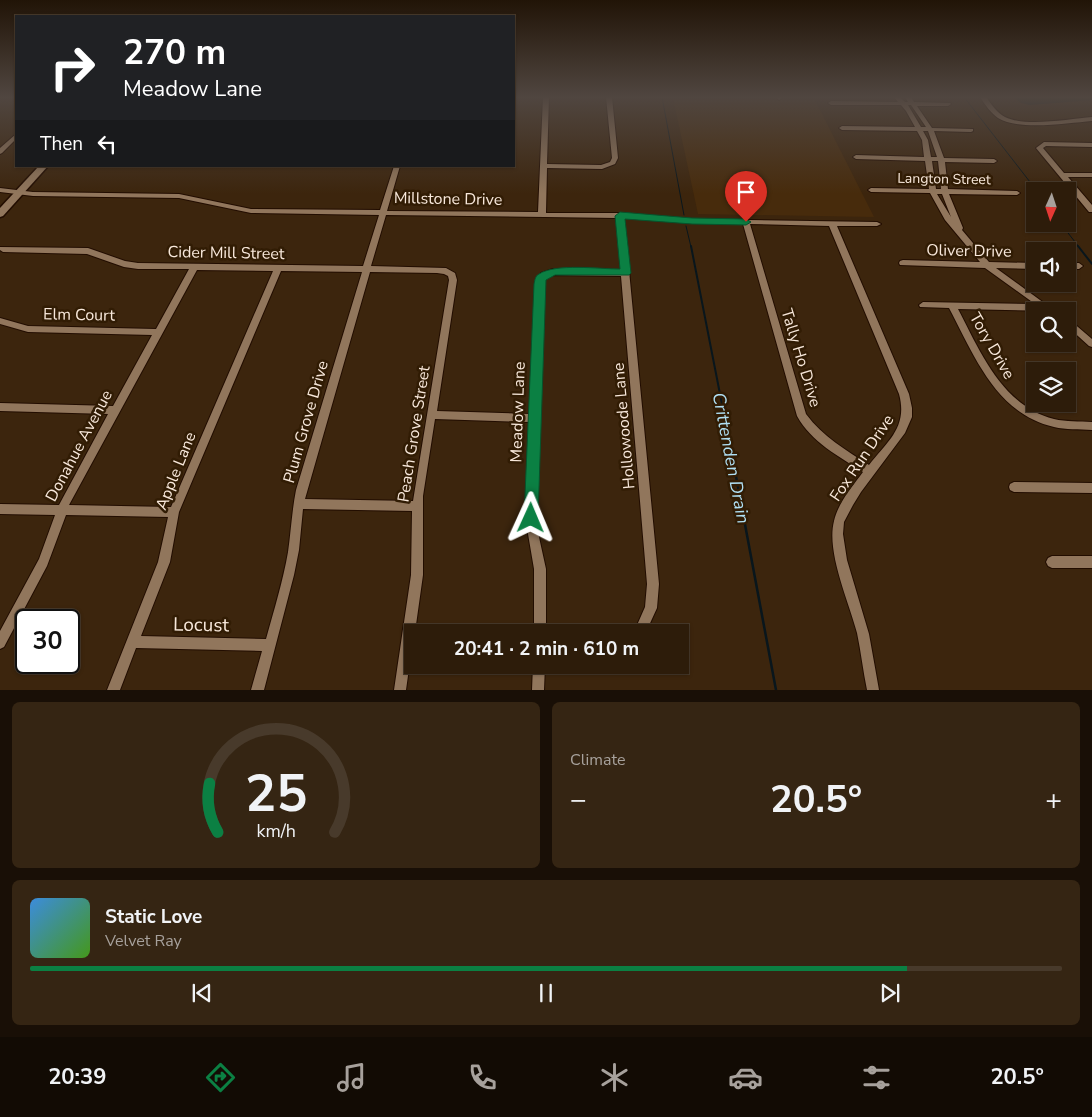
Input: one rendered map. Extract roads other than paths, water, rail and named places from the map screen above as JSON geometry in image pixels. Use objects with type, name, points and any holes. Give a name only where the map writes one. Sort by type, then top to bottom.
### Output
[{"type":"main road","points":[[0,214],[43,167]]},
{"type":"street","points":[[542,214],[545,129]]},
{"type":"street","points":[[544,166],[602,167],[613,163],[615,158],[612,129]]},
{"type":"street","points":[[920,129],[925,140],[933,192],[948,218],[988,266],[1037,302]]},
{"type":"street","points":[[930,129],[941,159],[946,192],[964,239]]},
{"type":"street","points":[[938,129],[971,130]]},
{"type":"street","points":[[0,152],[15,137]]},
{"type":"street","points":[[1092,145],[1044,144],[1040,146],[1040,149],[1092,210]]},
{"type":"street","points":[[856,157],[994,161]]},
{"type":"street","name":"Plum Grove Drive","points":[[257,690],[292,559],[298,504],[396,167]]},
{"type":"street","points":[[1062,175],[1092,175]]},
{"type":"street","name":"Millstone Drive","points":[[0,190],[179,196],[251,211],[542,214],[620,216],[692,221],[877,224]]},
{"type":"street","name":"Langton Street","points":[[872,190],[1016,193]]},
{"type":"street","name":"Hollowoode Lane","points":[[620,216],[653,584],[651,608],[644,624]]},
{"type":"street","name":"Tally Ho Drive","points":[[746,222],[802,416],[807,424],[822,438],[871,472]]},
{"type":"street","name":"Fox Run Drive","points":[[832,223],[904,394],[908,409],[905,424],[847,504],[839,522],[838,532],[841,557],[862,627],[873,690]]},
{"type":"street","name":"Cider Mill Street","points":[[4,249],[81,250],[94,252],[130,265],[442,270],[450,273]]},
{"type":"street","name":"Oliver Drive","points":[[903,263],[1026,266]]},
{"type":"street","name":"Donahue Avenue","points":[[0,643],[43,562],[61,510],[194,267]]},
{"type":"street","name":"Apple Lane","points":[[112,690],[164,562],[174,512],[278,268]]},
{"type":"street","name":"Meadow Lane","points":[[540,624],[540,569],[531,518],[539,284],[541,277],[553,272],[625,273]]},
{"type":"street","name":"Peach Grove Street","points":[[400,690],[417,575],[417,506],[453,280],[450,273]]},
{"type":"street","points":[[923,305],[1026,308]]},
{"type":"street","name":"Tory Drive","points":[[952,306],[995,384],[1011,402],[1051,423],[1092,426]]},
{"type":"street","name":"Elm Court","points":[[0,321],[28,329],[158,332]]},
{"type":"street","points":[[1076,330],[1092,344]]},
{"type":"street","points":[[0,407],[116,410]]},
{"type":"street","points":[[432,415],[534,418]]},
{"type":"street","points":[[1014,487],[1092,488]]},
{"type":"street","points":[[298,504],[417,506]]},
{"type":"street","points":[[0,509],[174,512]]},
{"type":"street","points":[[1052,562],[1092,562]]},
{"type":"street","name":"Locust","points":[[132,642],[269,645]]},
{"type":"street","points":[[538,690],[539,674]]},
{"type":"waterway","name":"Crittenden Drain","points":[[668,129],[684,215]]},
{"type":"waterway","points":[[989,129],[1030,182]]},
{"type":"waterway","name":"Crittenden Drain","points":[[686,226],[691,247]]},
{"type":"waterway","points":[[1067,232],[1079,247]]},
{"type":"waterway","name":"Crittenden Drain","points":[[691,246],[729,440]]},
{"type":"waterway","points":[[1078,246],[1092,264]]},
{"type":"waterway","name":"Crittenden Drain","points":[[729,439],[776,690]]}]
